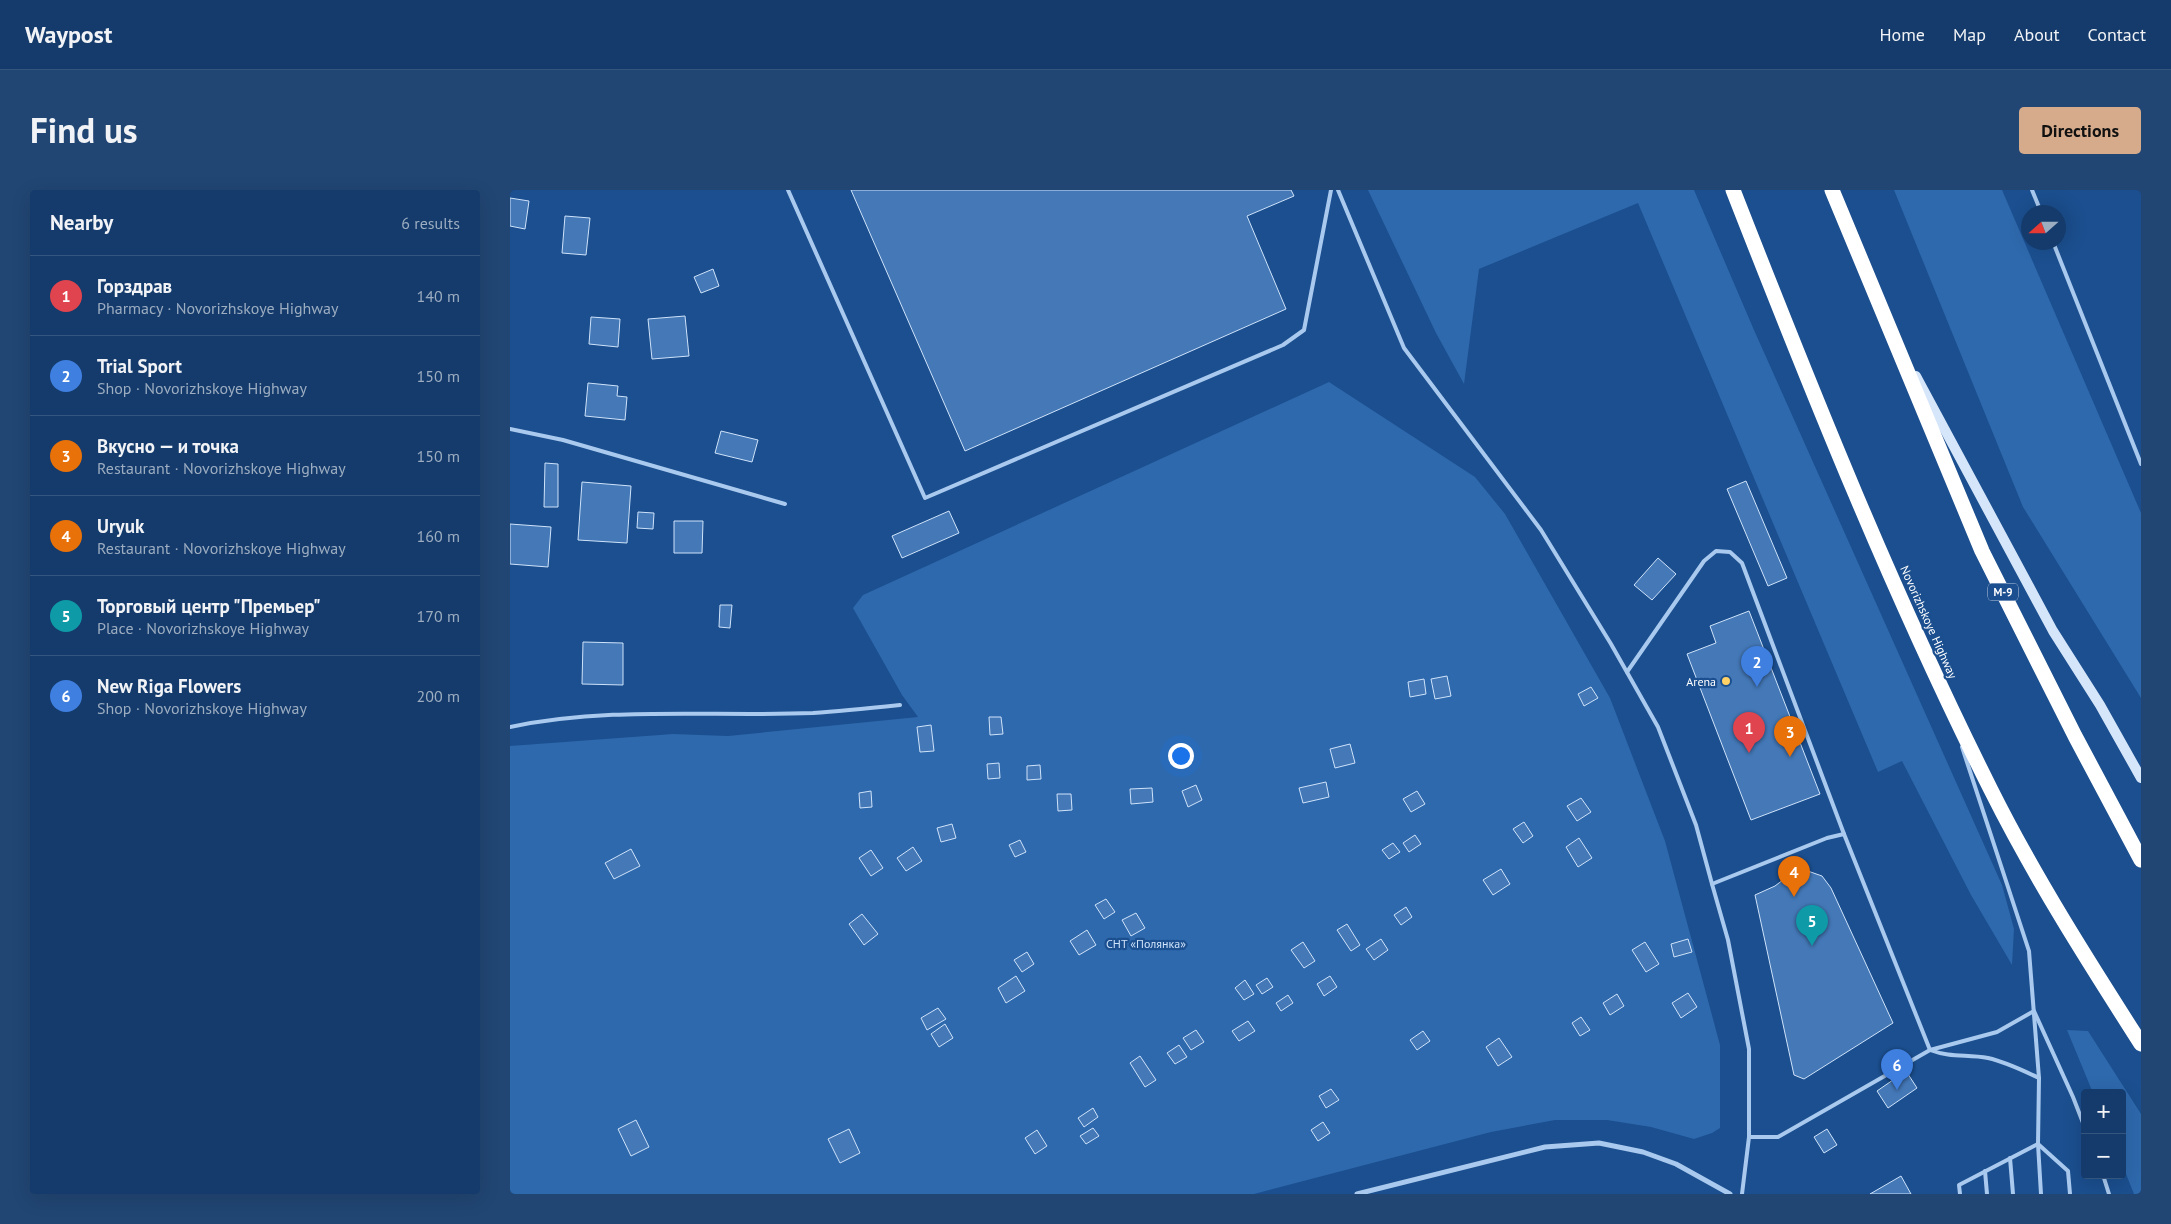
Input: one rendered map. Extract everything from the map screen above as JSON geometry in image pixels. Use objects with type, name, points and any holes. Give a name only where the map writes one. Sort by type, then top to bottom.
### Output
[{"type":"highway","name":"Novorizhskoye Highway","points":[[1733,190],[1803,366],[1871,529],[1992,791],[2073,939],[2141,1044]]},
{"type":"highway","name":"М-9","points":[[1832,190],[1982,551],[2074,736],[2141,860]]},
{"type":"street","name":"М-9","points":[[1884,316],[2053,631],[2100,705],[2141,778]]},
{"type":"street","points":[[1357,1194],[1545,1147],[1599,1143],[1643,1152],[1676,1164],[1730,1194]]},
{"type":"lane","points":[[788,190],[925,498],[1283,345],[1304,330],[1331,190]]},
{"type":"lane","points":[[1338,190],[1404,348],[1542,530],[1658,727],[1696,825],[1728,940],[1749,1049],[1750,1137],[1742,1194]]},
{"type":"lane","points":[[2032,190],[2038,205]]},
{"type":"lane","points":[[2056,250],[2141,464]]},
{"type":"lane","points":[[510,429],[563,440],[785,504]]},
{"type":"lane","points":[[1627,672],[1704,561],[1716,550],[1730,552],[1742,563],[1844,834],[1930,1050],[1945,1056],[1986,1058],[2004,1062],[2039,1078]]},
{"type":"lane","points":[[1944,690],[1959,737]]},
{"type":"lane","points":[[510,727],[547,719],[676,712],[813,713],[900,705]]},
{"type":"lane","points":[[1962,746],[2029,951],[2039,1078],[2038,1144],[2041,1194]]},
{"type":"lane","points":[[1712,884],[1827,838],[1844,834]]},
{"type":"lane","points":[[1750,1137],[1778,1137],[1930,1050],[1997,1032],[2034,1012]]},
{"type":"lane","points":[[2034,1012],[2081,1117]]},
{"type":"lane","points":[[1960,1194],[1959,1185],[2038,1144]]},
{"type":"lane","points":[[2038,1144],[2068,1172],[2070,1194]]},
{"type":"lane","points":[[2010,1158],[2013,1194]]},
{"type":"lane","points":[[1985,1171],[1987,1194]]},
{"type":"lane","points":[[2104,1179],[2109,1194]]},
{"type":"green space","points":[[1368,190],[1694,190],[1754,330],[2002,885],[2014,929],[2012,965],[1971,895],[1902,761],[1878,772],[1638,203],[1479,269],[1464,384],[1436,333]]},
{"type":"green space","points":[[1894,190],[2002,190],[2021,234],[2021,250],[2028,250],[2141,513],[2141,698],[2023,507]]},
{"type":"green space","name":"СНТ «Полянка»","points":[[1329,382],[1475,477],[1505,514],[1610,698],[1665,841],[1720,1045],[1720,1128],[1694,1139],[1651,1127],[1607,1120],[1555,1120],[1491,1132],[1254,1194],[510,1194],[510,746],[673,734],[728,736],[918,717],[902,695],[853,608],[863,595]]},
{"type":"green space","points":[[2067,1030],[2088,1031],[2125,1089],[2091,1089]]},
{"type":"green space","points":[[2126,1091],[2141,1114],[2141,1194],[2134,1194],[2126,1174]]},
{"type":"building","points":[[851,190],[1291,190],[1294,196],[1247,216],[1286,309],[965,451]]},
{"type":"building","points":[[510,198],[529,201],[525,229],[510,226]]},
{"type":"building","points":[[565,216],[590,218],[586,255],[562,253]]},
{"type":"building","points":[[713,269],[719,286],[701,293],[694,277]]},
{"type":"building","points":[[685,316],[689,356],[652,359],[648,319]]},
{"type":"building","points":[[591,317],[620,319],[618,347],[589,344]]},
{"type":"building","points":[[588,383],[618,386],[617,396],[627,397],[625,420],[585,416]]},
{"type":"building","points":[[721,431],[758,440],[752,462],[715,453]]},
{"type":"building","points":[[545,463],[558,464],[558,507],[544,507]]},
{"type":"building","points":[[1746,481],[1787,578],[1768,586],[1727,489]]},
{"type":"building","points":[[582,482],[631,486],[627,543],[578,540]]},
{"type":"building","points":[[949,511],[959,533],[902,558],[892,536]]},
{"type":"building","points":[[638,512],[654,513],[653,529],[637,528]]},
{"type":"building","points":[[674,521],[703,521],[702,553],[674,553]]},
{"type":"building","points":[[510,524],[551,527],[548,567],[510,564]]},
{"type":"building","points":[[1658,558],[1676,574],[1652,600],[1634,585]]},
{"type":"building","points":[[720,605],[732,605],[730,628],[719,627]]},
{"type":"building","points":[[1749,611],[1820,794],[1751,820],[1687,654],[1716,643],[1710,626]]},
{"type":"building","points":[[583,642],[623,643],[623,685],[582,684]]},
{"type":"building","points":[[1447,676],[1451,696],[1435,699],[1431,679]]},
{"type":"building","points":[[1424,679],[1426,694],[1410,697],[1408,682]]},
{"type":"building","points":[[1591,687],[1598,698],[1584,706],[1578,694]]},
{"type":"building","points":[[989,717],[1001,717],[1003,734],[990,735]]},
{"type":"building","points":[[931,725],[934,751],[920,752],[917,727]]},
{"type":"building","points":[[1350,744],[1355,763],[1335,768],[1330,749]]},
{"type":"building","points":[[999,763],[1000,778],[988,779],[987,764]]},
{"type":"building","points":[[1040,765],[1041,779],[1027,780],[1027,766]]},
{"type":"building","points":[[1326,782],[1329,797],[1303,803],[1299,788]]},
{"type":"building","points":[[1196,785],[1202,800],[1188,807],[1182,791]]},
{"type":"building","points":[[1152,788],[1153,802],[1131,804],[1130,789]]},
{"type":"building","points":[[871,791],[872,807],[860,808],[859,793]]},
{"type":"building","points":[[1417,791],[1425,804],[1411,812],[1403,799]]},
{"type":"building","points":[[1057,794],[1071,794],[1072,810],[1058,811]]},
{"type":"building","points":[[1581,798],[1591,812],[1577,821],[1567,806]]},
{"type":"building","points":[[1524,822],[1533,836],[1523,843],[1513,829]]},
{"type":"building","points":[[952,824],[956,838],[941,842],[937,828]]},
{"type":"building","points":[[1415,835],[1421,844],[1409,852],[1403,843]]},
{"type":"building","points":[[1579,838],[1592,858],[1578,867],[1566,847]]},
{"type":"building","points":[[1020,840],[1026,852],[1015,857],[1009,845]]},
{"type":"building","points":[[1393,843],[1400,852],[1389,859],[1382,850]]},
{"type":"building","points":[[913,847],[922,861],[906,871],[897,858]]},
{"type":"building","points":[[631,849],[640,866],[614,879],[605,863]]},
{"type":"building","points":[[871,850],[883,868],[871,876],[859,858]]},
{"type":"building","points":[[1501,869],[1510,884],[1493,895],[1483,880]]},
{"type":"building","points":[[1805,870],[1822,876],[1831,888],[1893,1023],[1804,1079],[1794,1075],[1755,895],[1775,886],[1792,873]]},
{"type":"building","points":[[1106,899],[1115,912],[1104,919],[1095,905]]},
{"type":"building","points":[[1406,907],[1412,917],[1401,925],[1394,915]]},
{"type":"building","points":[[1136,913],[1145,928],[1131,936],[1122,920]]},
{"type":"building","points":[[862,914],[878,934],[864,945],[849,924]]},
{"type":"building","points":[[1347,924],[1360,945],[1351,951],[1337,930]]},
{"type":"building","points":[[1087,930],[1096,945],[1079,955],[1070,941]]},
{"type":"building","points":[[1381,939],[1388,950],[1374,960],[1366,949]]},
{"type":"building","points":[[1688,939],[1692,952],[1674,957],[1671,944]]},
{"type":"building","points":[[1303,942],[1315,961],[1304,968],[1291,950]]},
{"type":"building","points":[[1645,942],[1659,964],[1646,972],[1632,950]]},
{"type":"building","points":[[1027,952],[1034,964],[1022,972],[1014,960]]},
{"type":"building","points":[[1016,976],[1025,991],[1006,1003],[998,988]]},
{"type":"building","points":[[1330,976],[1337,987],[1324,996],[1317,984]]},
{"type":"building","points":[[1267,978],[1273,987],[1262,994],[1256,985]]},
{"type":"building","points":[[1245,980],[1254,994],[1244,1000],[1235,988]]},
{"type":"building","points":[[1688,993],[1697,1007],[1681,1018],[1672,1003]]},
{"type":"building","points":[[1617,994],[1624,1006],[1610,1015],[1603,1003]]},
{"type":"building","points":[[1288,995],[1293,1003],[1281,1011],[1276,1003]]},
{"type":"building","points":[[938,1008],[946,1019],[927,1030],[921,1018]]},
{"type":"building","points":[[1581,1017],[1590,1030],[1580,1036],[1572,1023]]},
{"type":"building","points":[[1248,1021],[1255,1031],[1239,1041],[1232,1031]]},
{"type":"building","points":[[945,1024],[953,1038],[939,1047],[931,1034]]},
{"type":"building","points":[[1196,1030],[1204,1042],[1191,1050],[1183,1038]]},
{"type":"building","points":[[1423,1031],[1430,1041],[1417,1050],[1410,1040]]},
{"type":"building","points":[[1499,1038],[1512,1057],[1498,1066],[1486,1047]]},
{"type":"building","points":[[1179,1045],[1187,1057],[1175,1064],[1167,1053]]},
{"type":"building","points":[[1140,1056],[1156,1080],[1145,1087],[1130,1063]]},
{"type":"building","points":[[1906,1071],[1917,1088],[1888,1108],[1877,1091]]},
{"type":"building","points":[[1331,1089],[1339,1100],[1326,1108],[1319,1096]]},
{"type":"building","points":[[1093,1108],[1098,1117],[1084,1127],[1078,1118]]},
{"type":"building","points":[[636,1120],[649,1147],[631,1156],[618,1129]]},
{"type":"building","points":[[1323,1122],[1330,1133],[1318,1141],[1311,1130]]},
{"type":"building","points":[[1093,1128],[1099,1136],[1086,1144],[1080,1136]]},
{"type":"building","points":[[849,1129],[860,1153],[840,1163],[828,1139]]},
{"type":"building","points":[[1827,1129],[1837,1145],[1824,1153],[1814,1137]]},
{"type":"building","points":[[1037,1130],[1047,1146],[1035,1154],[1025,1138]]},
{"type":"building","points":[[1901,1176],[1911,1194],[1870,1194]]},
{"type":"place","name":"Arena","points":[[1726,681]]},
{"type":"place","name":"Trial Sport","points":[[1757,687]]},
{"type":"place","name":"Горздрав","points":[[1749,753]]},
{"type":"place","name":"Вкусно — и точка","points":[[1790,757]]},
{"type":"place","name":"Uryuk","points":[[1794,897]]},
{"type":"place","name":"Торговый центр \"Премьер\"","points":[[1812,946]]},
{"type":"place","name":"New Riga Flowers","points":[[1897,1090]]}]
